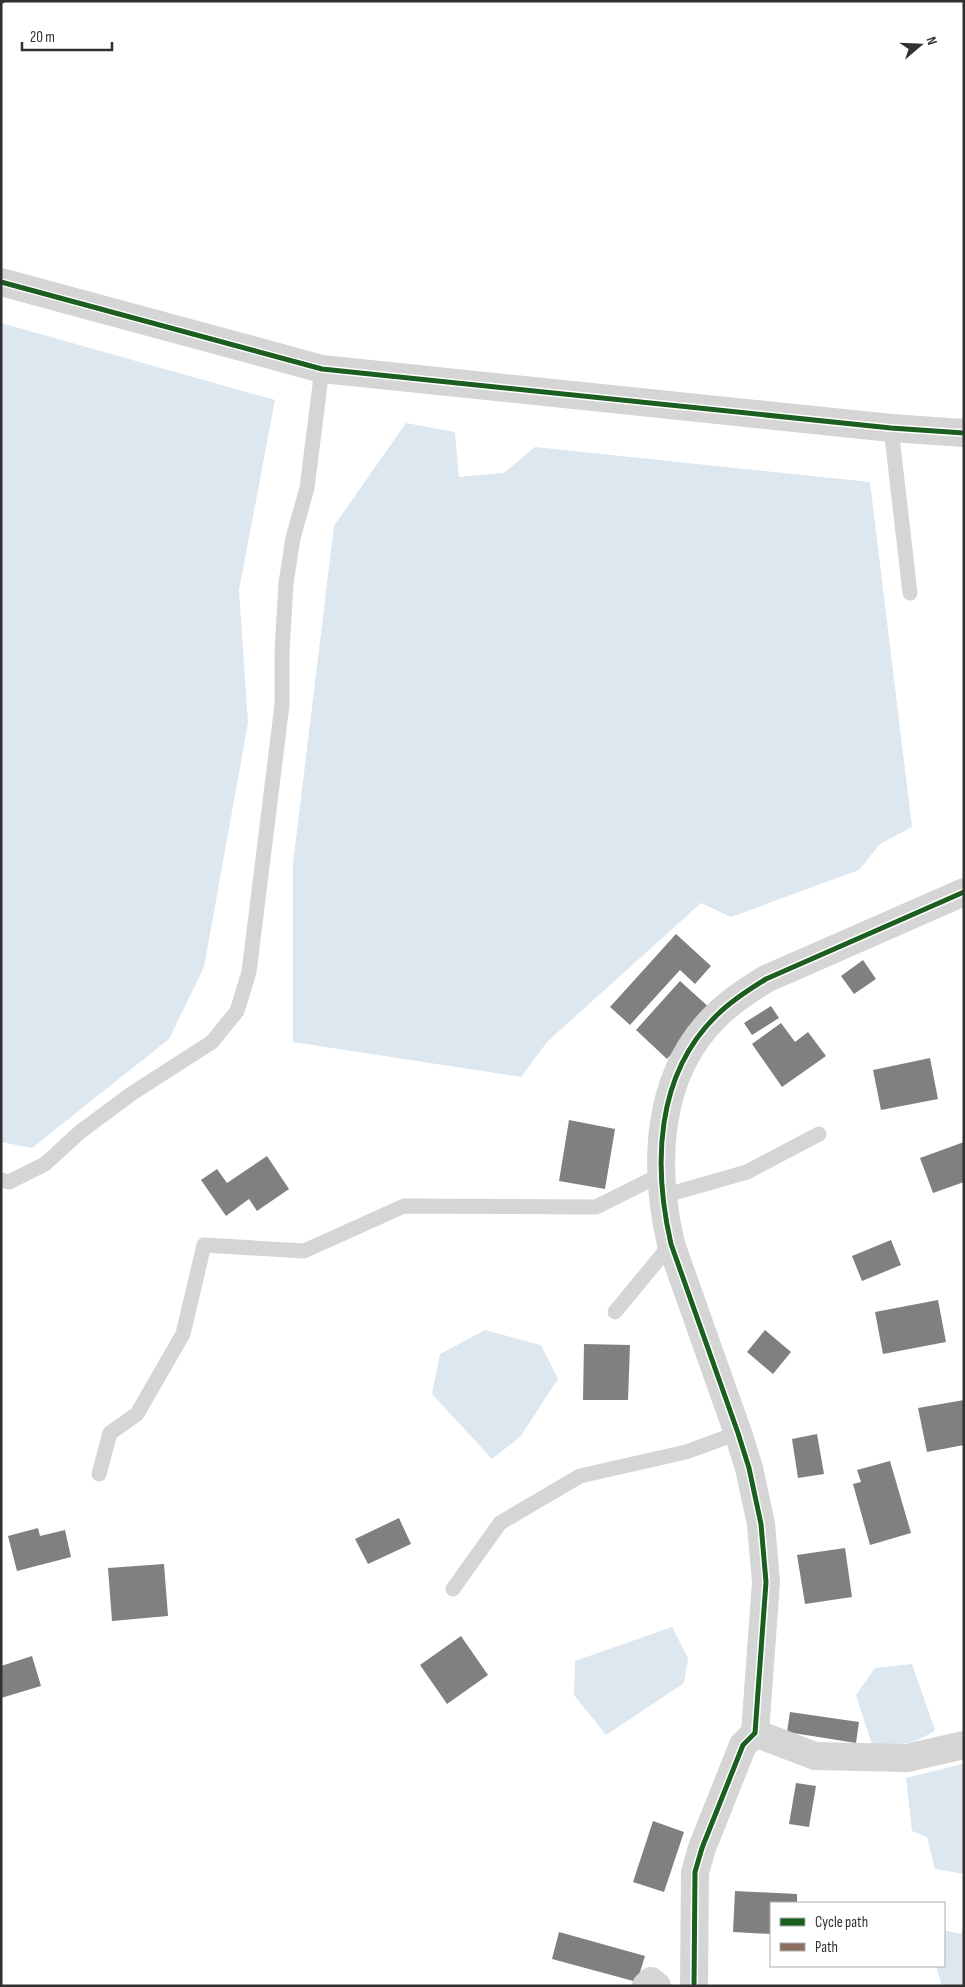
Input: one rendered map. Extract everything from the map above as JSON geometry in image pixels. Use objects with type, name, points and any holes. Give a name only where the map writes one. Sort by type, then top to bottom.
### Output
[{"type":"street","points":[[1,282],[322,369],[891,428],[964,433]]},
{"type":"street","points":[[694,1986],[695,1872],[702,1848],[743,1745],[755,1733],[766,1582],[761,1524],[749,1468],[671,1244],[662,1185],[660,1153],[665,1109],[675,1077],[694,1042],[716,1016],[739,996],[766,979],[964,892]]},
{"type":"street","points":[[755,1733],[816,1756],[906,1758],[964,1745]]},
{"type":"street","points":[[646,1986],[650,1981],[657,1986]]},
{"type":"lane","points":[[1,1180],[9,1182],[45,1164],[80,1132],[131,1094],[212,1042],[237,1011],[249,972],[282,705],[282,651],[286,583],[293,538],[307,488],[322,369]]},
{"type":"lane","points":[[891,428],[910,593]]},
{"type":"lane","points":[[99,1474],[110,1433],[137,1414],[183,1334],[204,1245],[304,1251],[404,1206],[596,1207],[662,1185],[747,1172],[819,1134]]},
{"type":"lane","points":[[614,1312],[671,1244]]},
{"type":"lane","points":[[453,1589],[500,1523],[580,1476],[686,1452],[738,1433]]},
{"type":"shaded area","points":[[1,323],[275,400],[239,590],[248,723],[204,967],[169,1039],[32,1148],[1,1142]]},
{"type":"shaded area","points":[[406,423],[455,432],[459,477],[504,473],[535,447],[870,482],[912,827],[880,844],[859,870],[731,917],[701,903],[547,1042],[521,1077],[293,1042],[293,864],[334,526]]},
{"type":"shaded area","points":[[485,1330],[541,1345],[558,1379],[520,1437],[492,1459],[432,1394],[440,1354]]},
{"type":"shaded area","points":[[672,1627],[688,1658],[684,1683],[606,1735],[574,1695],[575,1661]]},
{"type":"shaded area","points":[[912,1664],[935,1730],[920,1739],[905,1744],[872,1745],[856,1695],[875,1668]]},
{"type":"shaded area","points":[[964,1765],[964,1874],[935,1869],[927,1837],[912,1831],[906,1778]]},
{"type":"shaded area","points":[[964,1925],[964,1986],[942,1986],[936,1967],[945,1967],[945,1930],[961,1934]]},
{"type":"building","points":[[676,934],[711,966],[695,984],[680,970],[630,1025],[610,1007]]},
{"type":"building","points":[[863,960],[876,979],[854,994],[841,976]]},
{"type":"building","points":[[680,981],[711,1009],[667,1059],[636,1030]]},
{"type":"building","points":[[771,1006],[779,1018],[752,1035],[744,1023]]},
{"type":"building","points":[[781,1023],[795,1042],[808,1032],[826,1056],[782,1087],[752,1044]]},
{"type":"building","points":[[930,1058],[938,1099],[881,1110],[873,1070]]},
{"type":"building","points":[[569,1120],[615,1129],[605,1189],[559,1181]]},
{"type":"building","points":[[964,1142],[964,1182],[933,1193],[920,1158]]},
{"type":"building","points":[[267,1156],[289,1189],[257,1211],[249,1199],[226,1216],[201,1180],[217,1169],[227,1183]]},
{"type":"building","points":[[891,1240],[901,1265],[862,1281],[852,1256]]},
{"type":"building","points":[[938,1300],[946,1342],[883,1354],[875,1312]]},
{"type":"building","points":[[765,1330],[791,1352],[773,1374],[747,1352]]},
{"type":"building","points":[[584,1344],[630,1345],[628,1400],[583,1400]]},
{"type":"building","points":[[964,1400],[964,1445],[927,1452],[918,1408]]},
{"type":"building","points":[[817,1434],[824,1474],[798,1478],[792,1439]]},
{"type":"building","points":[[890,1461],[911,1533],[870,1545],[853,1484],[861,1482],[857,1470]]},
{"type":"building","points":[[399,1518],[411,1544],[368,1564],[355,1539]]},
{"type":"building","points":[[38,1528],[40,1536],[65,1530],[71,1557],[17,1571],[8,1536]]},
{"type":"building","points":[[845,1548],[852,1597],[805,1604],[797,1555]]},
{"type":"building","points":[[164,1564],[168,1616],[112,1621],[108,1568]]},
{"type":"building","points":[[461,1636],[488,1675],[447,1704],[420,1665]]},
{"type":"building","points":[[32,1656],[41,1686],[1,1698],[1,1666]]},
{"type":"building","points":[[790,1712],[859,1722],[856,1743],[787,1732]]},
{"type":"building","points":[[796,1783],[816,1786],[809,1827],[789,1824]]},
{"type":"building","points":[[653,1821],[684,1832],[664,1892],[633,1882]]},
{"type":"building","points":[[735,1891],[797,1894],[797,1902],[770,1902],[770,1934],[733,1932]]},
{"type":"building","points":[[559,1932],[645,1956],[637,1982],[552,1959]]},
{"type":"cycle path","points":[[1,282],[322,369],[891,428],[964,433]]},
{"type":"cycle path","points":[[694,1986],[695,1872],[702,1848],[743,1745],[755,1733],[766,1582],[761,1524],[749,1468],[671,1244],[665,1214],[661,1153],[670,1093],[681,1065],[696,1039],[717,1015],[746,992],[766,979],[964,892]]}]
